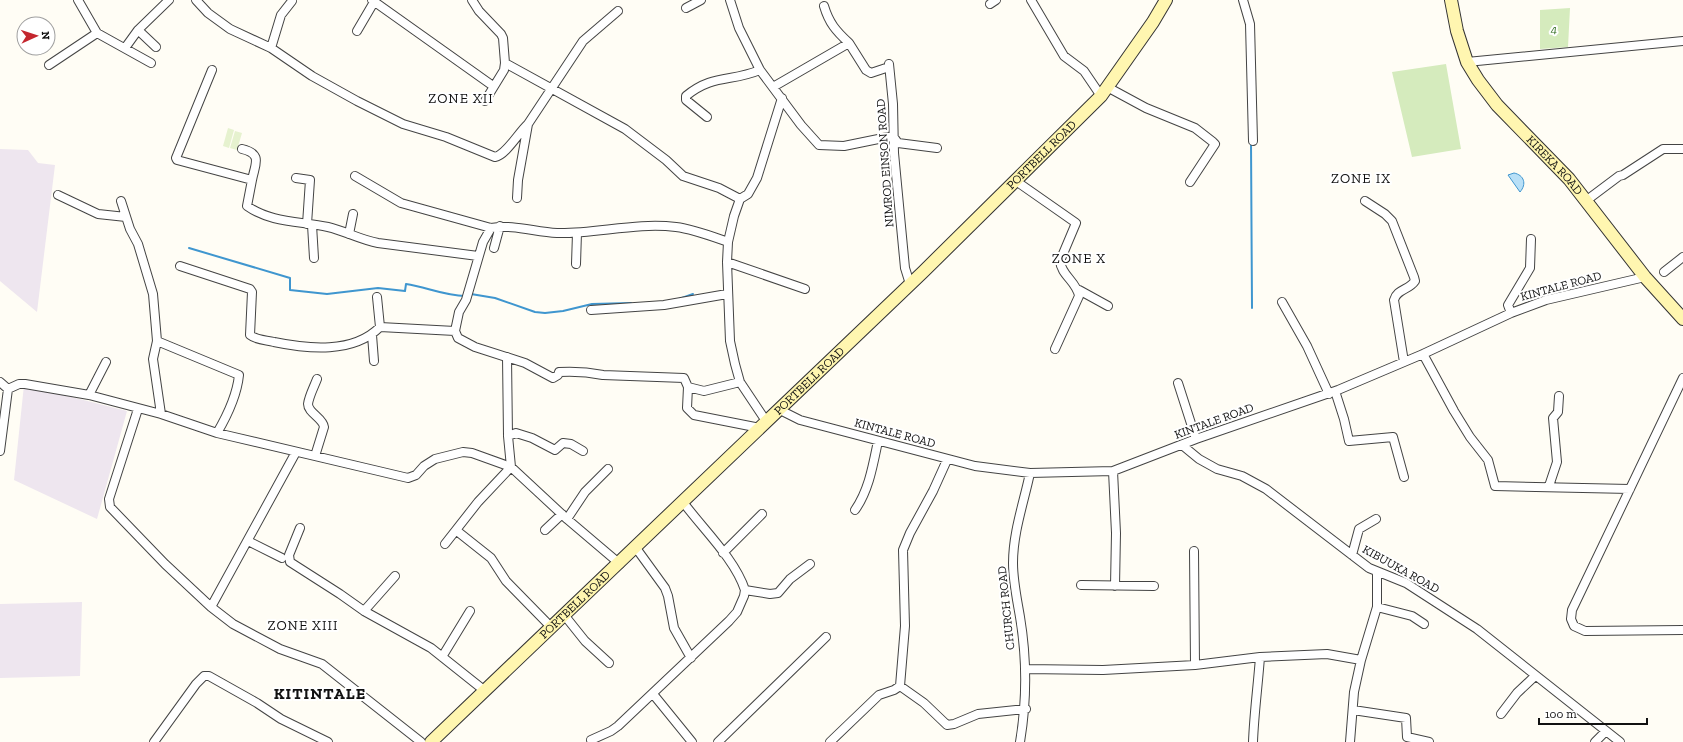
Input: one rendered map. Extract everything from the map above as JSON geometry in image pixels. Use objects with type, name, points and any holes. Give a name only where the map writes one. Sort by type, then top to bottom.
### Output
[{"type":"main road","name":"PORTBELL ROAD","points":[[431,742],[620,564],[763,424],[1016,181],[1105,92],[1153,22],[1166,0]]},
{"type":"main road","name":"KIREKA ROAD","points":[[1451,0],[1457,31],[1467,62],[1478,80],[1497,105],[1569,179],[1645,277],[1683,319]]},
{"type":"street","points":[[78,0],[97,33],[151,63]]},
{"type":"street","points":[[125,48],[138,30],[169,0]]},
{"type":"street","points":[[196,0],[208,13],[230,29],[271,48],[312,76],[388,117],[446,137],[492,156],[503,154],[520,131],[528,124],[583,41],[618,11]]},
{"type":"street","points":[[472,0],[479,11],[503,38],[505,63],[504,70],[485,100]]},
{"type":"street","points":[[686,8],[701,0]]},
{"type":"street","points":[[730,0],[739,28],[760,70],[816,142],[823,146],[844,146],[893,136],[898,143],[937,148]]},
{"type":"street","points":[[1031,0],[1064,56],[1084,70],[1105,92],[1195,128],[1214,142],[1215,144],[1190,182]]},
{"type":"street","points":[[1243,0],[1250,24],[1253,141]]},
{"type":"street","points":[[271,48],[280,19],[292,1]]},
{"type":"street","points":[[357,31],[373,1],[493,86]]},
{"type":"street","points":[[773,87],[849,43],[834,29],[827,18],[824,6]]},
{"type":"street","points":[[138,30],[156,47]]},
{"type":"street","points":[[49,65],[97,33]]},
{"type":"street","points":[[1467,62],[1683,41]]},
{"type":"street","name":"NIMROD EINSON ROAD","points":[[849,43],[866,70],[871,73],[889,66],[893,104],[893,136],[905,268],[910,284]]},
{"type":"street","points":[[505,63],[625,129],[666,160],[683,176],[719,188],[740,199]]},
{"type":"street","points":[[212,70],[176,159],[180,162],[252,180]]},
{"type":"street","points":[[707,117],[686,100],[686,96],[708,82],[749,75],[760,70]]},
{"type":"street","points":[[763,424],[740,382],[730,340],[727,294],[728,242],[740,199],[748,194],[757,178],[782,98]]},
{"type":"street","points":[[517,198],[518,180],[528,124]]},
{"type":"street","points":[[242,149],[253,152],[255,154],[256,162],[248,207],[285,222],[328,227],[363,240],[478,256]]},
{"type":"street","points":[[1586,200],[1619,176],[1623,175],[1663,149],[1683,149]]},
{"type":"street","points":[[355,176],[401,202],[491,228],[500,226],[556,233],[577,233],[644,227],[676,227],[728,242]]},
{"type":"street","points":[[296,178],[310,180],[310,225],[314,258]]},
{"type":"street","points":[[1016,181],[1076,223],[1060,261],[1060,267],[1079,290],[1108,306]]},
{"type":"street","points":[[58,195],[98,214],[126,217]]},
{"type":"street","points":[[1365,200],[1385,214],[1392,221],[1415,281],[1413,284],[1398,292],[1394,300],[1404,362]]},
{"type":"street","points":[[121,201],[126,217],[138,244],[153,294],[157,341],[153,359],[161,414]]},
{"type":"street","points":[[349,234],[354,214]]},
{"type":"street","points":[[494,248],[500,226]]},
{"type":"street","points":[[491,228],[478,256],[466,300],[459,312],[455,331],[458,338],[475,347],[525,363],[553,378],[558,375],[559,372],[592,372],[604,375],[684,378],[688,387],[687,408],[694,415],[763,424]]},
{"type":"street","points":[[576,264],[577,233]]},
{"type":"street","points":[[1511,313],[1508,305],[1530,268],[1531,239]]},
{"type":"street","points":[[1664,272],[1683,257]]},
{"type":"street","points":[[727,262],[805,289]]},
{"type":"street","points":[[180,266],[250,289],[252,292],[250,335],[253,337],[285,344],[331,348],[343,346],[372,335],[380,327],[455,331]]},
{"type":"street","name":"KINTALE ROAD","points":[[778,410],[800,420],[947,460],[976,466],[1030,473],[1113,471],[1196,440],[1332,393],[1424,354],[1511,313],[1546,300],[1645,277]]},
{"type":"street","points":[[1055,348],[1080,296],[1079,290]]},
{"type":"street","points":[[591,310],[664,305],[727,294]]},
{"type":"street","points":[[377,297],[380,327]]},
{"type":"street","points":[[1282,302],[1332,393],[1344,419],[1349,442],[1393,437],[1404,477]]},
{"type":"street","points":[[372,335],[374,361]]},
{"type":"street","points":[[157,341],[239,375],[227,415],[217,433]]},
{"type":"street","points":[[1424,354],[1454,411],[1470,437],[1488,460],[1495,486],[1528,488],[1549,486],[1630,489]]},
{"type":"street","points":[[445,544],[457,531],[478,502],[511,467],[508,436],[507,357]]},
{"type":"street","points":[[89,395],[106,362]]},
{"type":"street","points":[[1683,378],[1572,610],[1571,619],[1574,626],[1585,631],[1683,630]]},
{"type":"street","points":[[315,456],[324,427],[323,423],[309,408],[308,404],[317,379]]},
{"type":"street","points":[[0,382],[8,389]]},
{"type":"street","points":[[688,387],[704,391],[740,382]]},
{"type":"street","points":[[1178,383],[1196,440]]},
{"type":"street","points":[[8,389],[19,384],[26,384],[89,395],[161,414],[217,433],[408,478],[416,475],[424,466],[435,460],[463,452],[472,453],[511,467],[564,516],[620,564]]},
{"type":"street","points":[[0,451],[8,389]]},
{"type":"street","points":[[1549,486],[1557,462],[1553,418],[1558,412],[1559,396]]},
{"type":"street","points":[[138,409],[109,499],[110,507],[211,607],[233,624],[274,646],[322,664],[421,742]]},
{"type":"street","points":[[508,436],[516,433],[532,438],[555,450],[563,443],[571,444],[583,451]]},
{"type":"street","points":[[855,510],[861,502],[867,486],[878,441]]},
{"type":"street","name":"KIBUUKA ROAD","points":[[1182,445],[1199,459],[1217,469],[1242,476],[1266,489],[1352,555],[1377,572],[1406,583],[1471,625],[1620,742]]},
{"type":"street","points":[[211,607],[296,452]]},
{"type":"street","points":[[900,686],[905,626],[903,550],[947,460]]},
{"type":"street","points":[[545,530],[564,516],[585,492],[608,470]]},
{"type":"street","points":[[1113,471],[1116,534],[1115,586]]},
{"type":"street","name":"CHURCH ROAD","points":[[1020,742],[1026,709],[1025,670],[1020,617],[1015,598],[1013,563],[1014,540],[1030,473]]},
{"type":"street","points":[[592,740],[615,728],[691,658],[737,612],[744,596],[745,590],[743,584],[723,553],[683,502]]},
{"type":"street","points":[[723,553],[762,514]]},
{"type":"street","points":[[1352,555],[1359,529],[1376,519]]},
{"type":"street","points":[[300,528],[289,555],[290,562],[364,611],[431,648],[485,691]]},
{"type":"street","points":[[457,531],[491,558],[506,581],[552,628]]},
{"type":"street","points":[[248,541],[282,558]]},
{"type":"street","points":[[636,548],[665,588],[674,628],[691,658]]},
{"type":"street","points":[[1194,551],[1195,665]]},
{"type":"street","points":[[745,590],[770,594],[778,593],[790,579],[810,564]]},
{"type":"street","points":[[1350,742],[1353,710],[1361,660],[1377,607],[1377,572]]},
{"type":"street","points":[[364,611],[395,576]]},
{"type":"street","points":[[1081,585],[1154,586]]},
{"type":"street","points":[[1377,607],[1412,616],[1424,624]]},
{"type":"street","points":[[442,657],[470,610]]},
{"type":"street","points":[[565,616],[585,641],[609,663]]},
{"type":"street","points":[[718,742],[826,637]]},
{"type":"street","points":[[1025,670],[1103,670],[1195,665],[1260,657],[1326,654],[1361,660]]},
{"type":"street","points":[[1253,742],[1253,724],[1257,705],[1260,657]]},
{"type":"street","points":[[154,742],[196,684],[204,676],[209,676],[258,703],[281,719],[328,742]]},
{"type":"street","points":[[1501,714],[1517,693],[1535,676]]},
{"type":"street","points":[[900,686],[924,703],[948,725],[978,714],[1026,709]]},
{"type":"street","points":[[830,742],[879,695],[894,690],[900,686]]},
{"type":"street","points":[[653,694],[692,742]]},
{"type":"street","points":[[1353,710],[1406,718],[1407,737],[1429,742]]},
{"type":"street","points":[[1594,742],[1606,731]]},
{"type":"shaded area","points":[[0,149],[28,150],[38,163],[55,165],[37,312],[0,281]]},
{"type":"shaded area","points":[[24,385],[127,411],[97,519],[14,480]]},
{"type":"shaded area","points":[[82,602],[80,676],[0,678],[0,604]]},
{"type":"green space","name":"4","points":[[1570,8],[1568,47],[1540,49],[1540,10]]},
{"type":"green space","points":[[1446,64],[1461,149],[1412,157],[1392,72]]},
{"type":"green space","points":[[228,128],[234,130],[229,148],[223,146]]},
{"type":"green space","points":[[235,131],[242,133],[237,150],[230,148]]},
{"type":"water","points":[[1514,173],[1522,178],[1524,183],[1520,192],[1508,175]]},
{"type":"waterway","points":[[1251,142],[1252,308]]},
{"type":"waterway","points":[[189,248],[290,278],[290,290],[327,294],[378,288],[405,291],[406,284],[450,295],[465,296]]},
{"type":"waterway","points":[[471,294],[495,298],[535,312],[545,313],[563,311],[592,304],[631,303]]},
{"type":"waterway","points":[[679,299],[693,294]]},
{"type":"district","name":"ZONE XII","points":[[461,98]]},
{"type":"district","name":"ZONE IX","points":[[1361,178]]},
{"type":"district","name":"ZONE X","points":[[1079,258]]},
{"type":"district","name":"ZONE XIII","points":[[303,625]]},
{"type":"district","name":"KITINTALE","points":[[320,693]]}]
